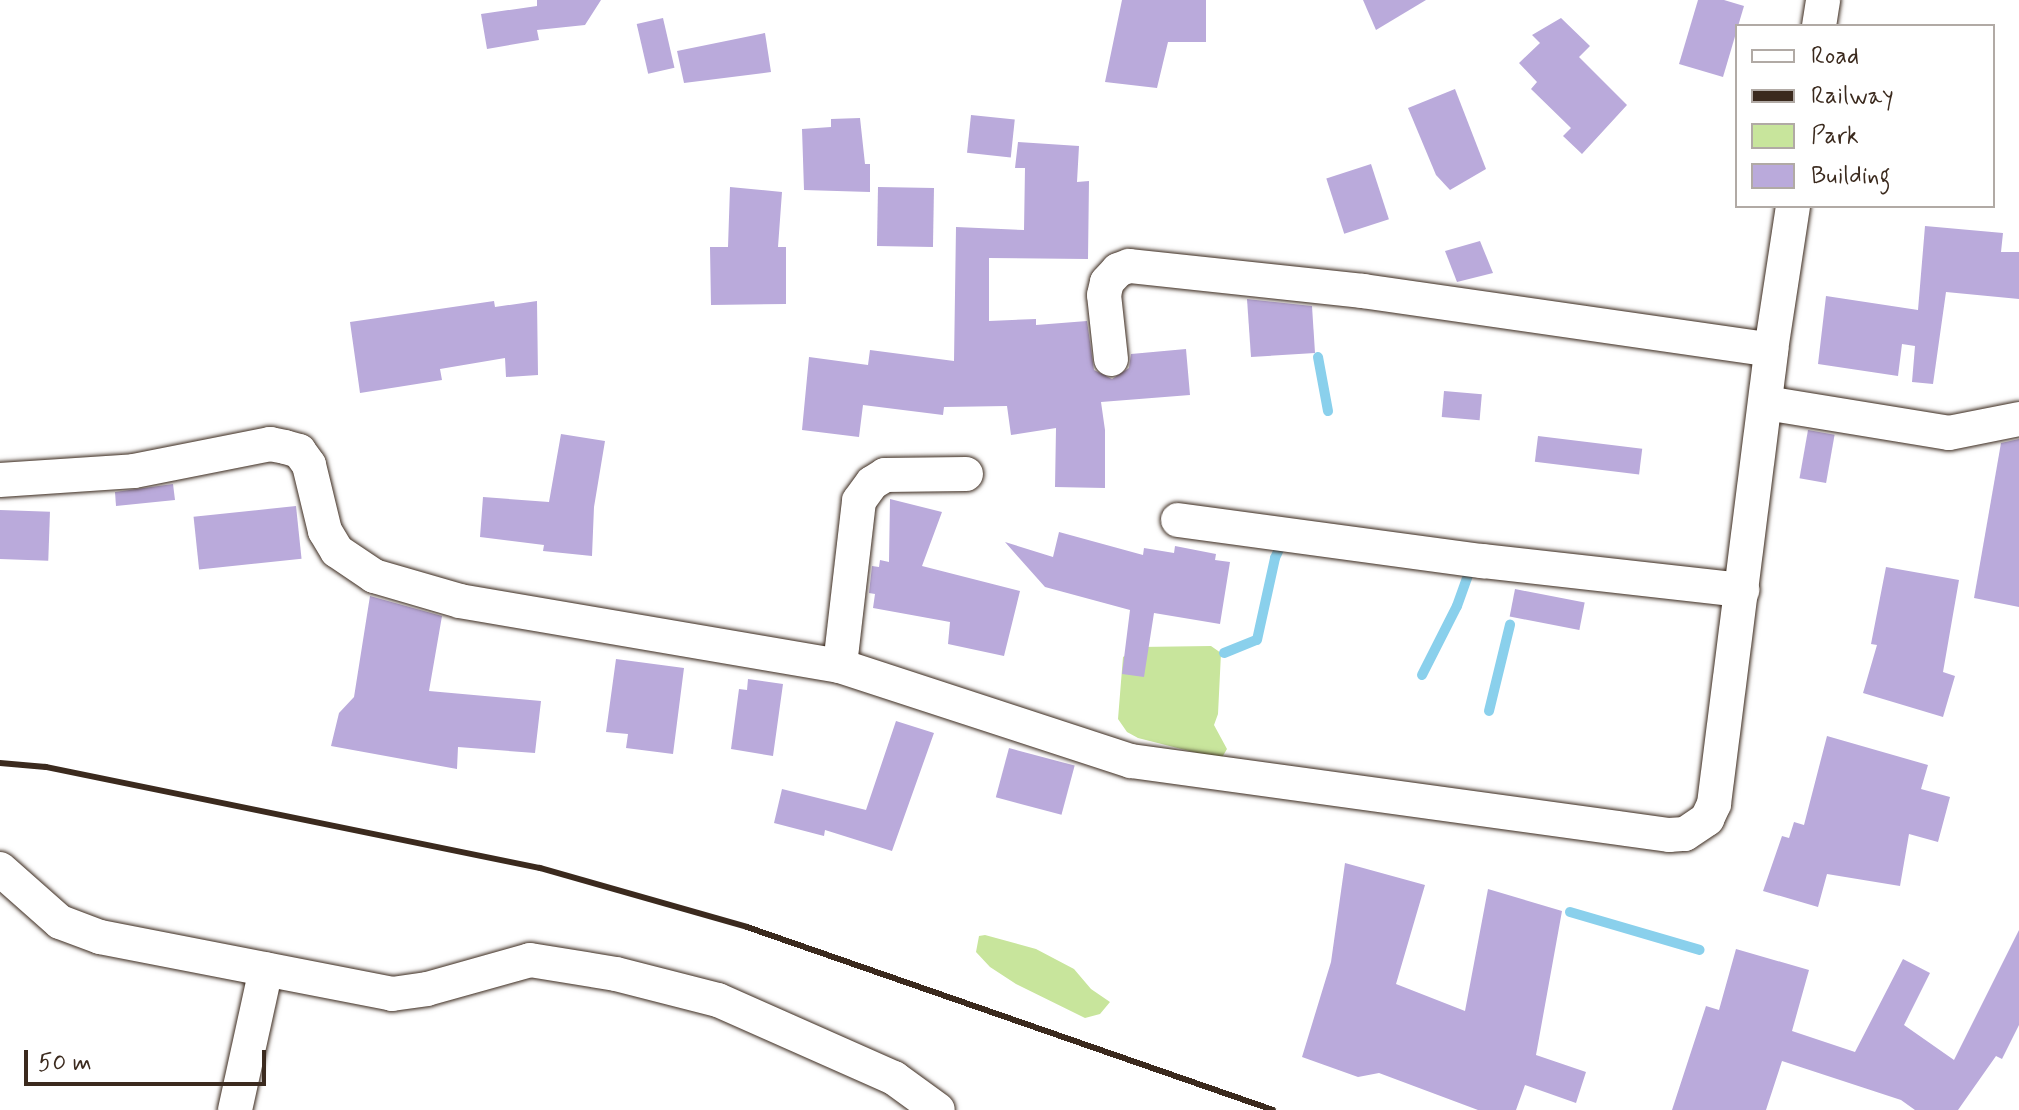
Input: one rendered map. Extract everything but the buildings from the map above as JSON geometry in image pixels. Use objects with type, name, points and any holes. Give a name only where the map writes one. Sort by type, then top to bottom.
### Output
[{"type":"street","points":[[1819,24],[1823,0]]},
{"type":"street","points":[[0,480],[134,471],[270,444],[285,447],[299,451],[309,465],[325,531],[337,551],[374,576],[460,601],[840,666],[1131,761],[1669,835],[1697,828],[1707,819],[1714,804],[1771,350],[1793,208]]},
{"type":"street","points":[[1111,359],[1104,295],[1107,282],[1118,270],[1129,266],[1363,291],[1771,350]]},
{"type":"street","points":[[1766,403],[1949,433],[2019,419]]},
{"type":"street","points":[[840,666],[859,501],[872,483],[885,475],[966,474]]},
{"type":"street","points":[[1178,520],[1483,561],[1742,590]]},
{"type":"street","points":[[0,869],[60,922],[100,937],[392,994],[427,989],[530,960],[616,974],[718,1000],[894,1078],[938,1110]]},
{"type":"street","points":[[235,1110],[266,969]]},
{"type":"green space","points":[[1211,646],[1221,653],[1218,714],[1214,725],[1227,749],[1221,759],[1138,738],[1127,732],[1118,719],[1123,657],[1139,647]]},
{"type":"green space","points":[[979,936],[1036,949],[1074,969],[1091,989],[1110,1002],[1100,1014],[1085,1018],[1016,984],[990,967],[976,952]]},
{"type":"waterway","points":[[1318,357],[1328,411]]},
{"type":"waterway","points":[[1224,653],[1257,640],[1275,558],[1284,539]]},
{"type":"waterway","points":[[1422,675],[1457,606],[1472,564]]},
{"type":"waterway","points":[[1489,711],[1510,625]]},
{"type":"waterway","points":[[1570,912],[1700,950]]},
{"type":"railway","points":[[0,763],[46,767],[540,868],[747,927],[1273,1110]]}]
